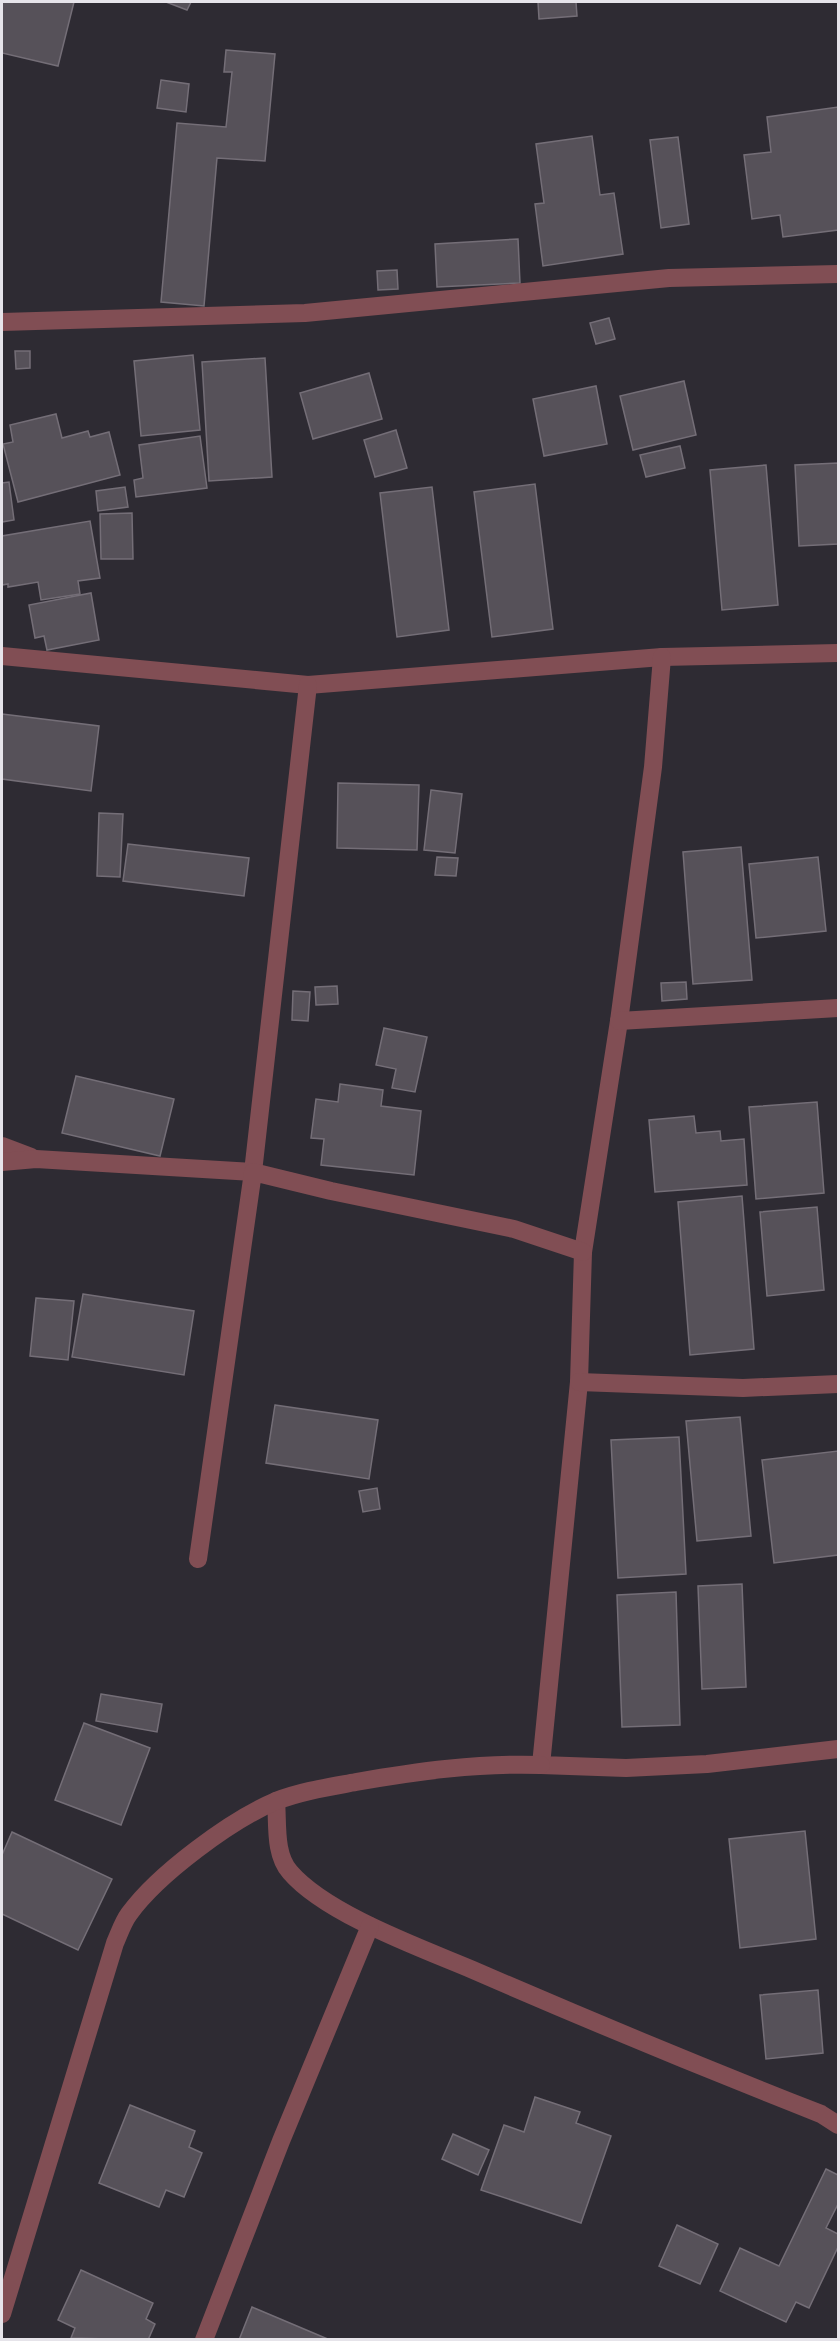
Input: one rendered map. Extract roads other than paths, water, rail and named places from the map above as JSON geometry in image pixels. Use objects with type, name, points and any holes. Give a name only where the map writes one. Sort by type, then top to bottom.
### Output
[{"type":"street","points":[[2,322],[305,313],[669,278],[838,274]]},
{"type":"street","points":[[2,656],[308,685],[662,657],[838,653]]},
{"type":"street","points":[[542,1765],[579,1382],[583,1252],[619,1021],[653,767],[662,657]]},
{"type":"street","points":[[198,1559],[253,1172],[308,685]]},
{"type":"street","points":[[619,1021],[838,1008]]},
{"type":"street","points":[[2,1146],[36,1159]]},
{"type":"street","points":[[2,1162],[36,1159],[253,1172],[331,1191],[514,1229],[583,1252]]},
{"type":"street","points":[[579,1382],[743,1388],[838,1384]]},
{"type":"street","points":[[2,2314],[115,1943],[128,1915],[153,1887],[186,1859],[240,1820],[276,1801],[315,1790],[426,1769],[506,1764],[626,1768],[707,1764],[838,1749]]},
{"type":"street","points":[[276,1801],[279,1847],[289,1870],[313,1892],[370,1926],[644,2044],[821,2114],[838,2125]]},
{"type":"street","points":[[204,2340],[281,2141],[370,1926]]}]
